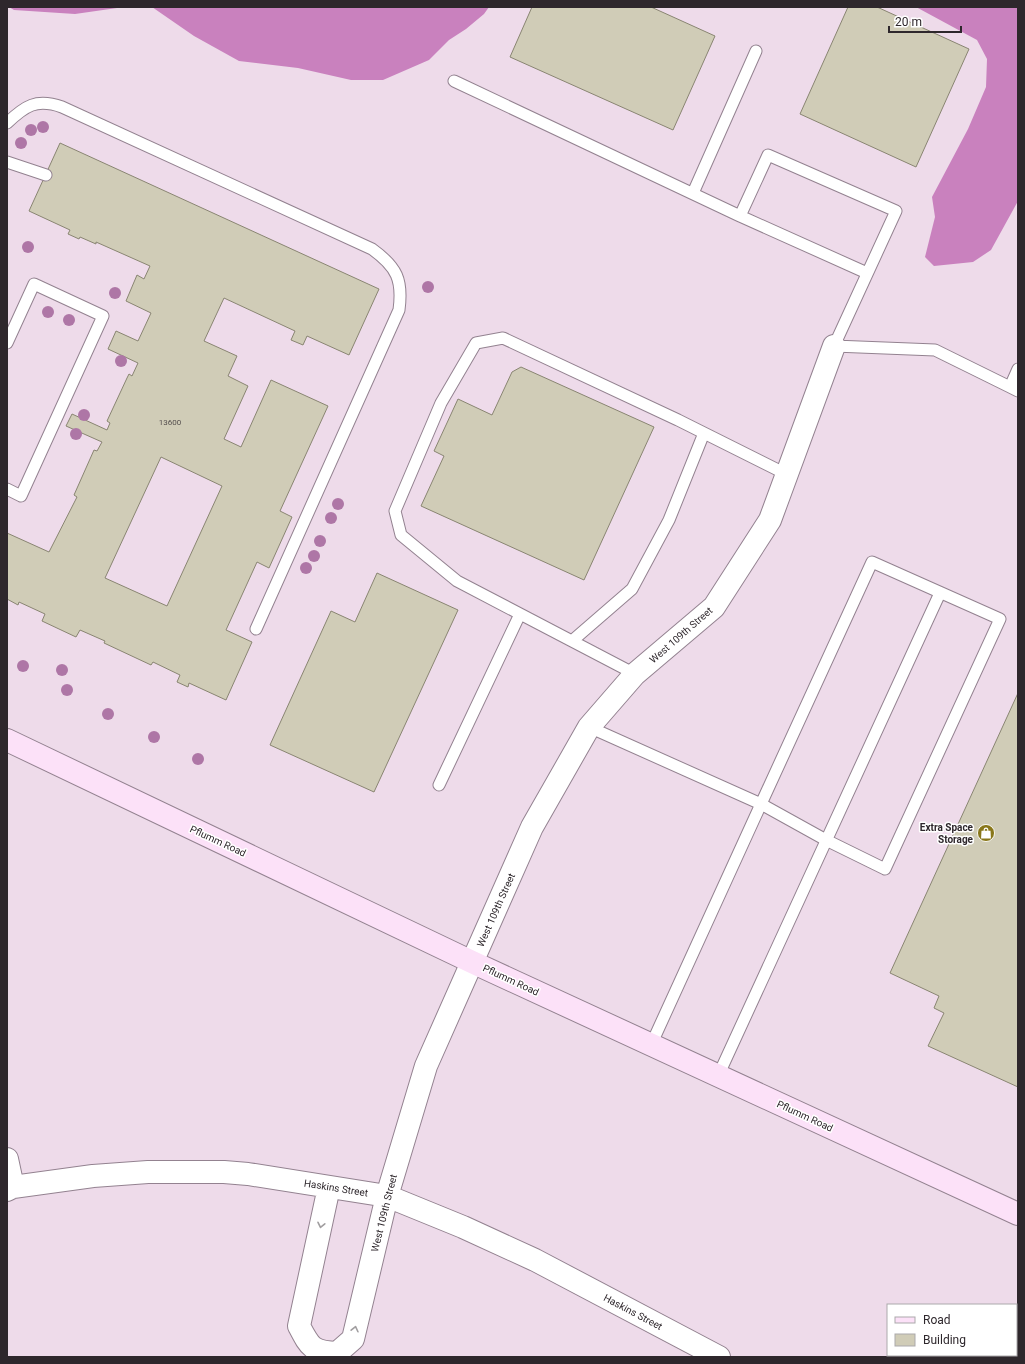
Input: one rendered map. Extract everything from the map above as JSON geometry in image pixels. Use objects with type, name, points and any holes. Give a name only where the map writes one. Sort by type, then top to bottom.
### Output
[{"type":"main road","name":"Pflumm Road","points":[[7,740],[472,962],[1018,1214]]},
{"type":"street","name":"West 109th Street","points":[[329,1187],[299,1326],[309,1344],[321,1352],[337,1353],[353,1340],[387,1196],[426,1066],[532,827],[589,727],[635,674],[714,607],[770,520],[834,346]]},
{"type":"street","points":[[7,1159],[10,1188]]},
{"type":"street","name":"Haskins Street","points":[[10,1188],[93,1176],[161,1171],[248,1174],[387,1196],[463,1227],[535,1260],[719,1357]]},
{"type":"lane","points":[[693,193],[756,51]]},
{"type":"lane","points":[[454,81],[740,216],[867,274]]},
{"type":"lane","points":[[7,124],[22,109],[31,104],[52,104],[62,107],[372,249],[383,257],[399,278],[401,293],[399,310],[256,629]]},
{"type":"lane","points":[[740,216],[768,155],[896,211],[834,346],[935,350],[1014,389],[1018,369]]},
{"type":"lane","points":[[7,162],[46,175]]},
{"type":"lane","points":[[7,343],[34,284],[103,316],[21,496],[7,489]]},
{"type":"lane","points":[[635,674],[457,582],[401,535],[395,511],[441,402],[476,343],[503,338],[704,433],[786,474]]},
{"type":"lane","points":[[572,641],[632,589],[668,520],[704,433]]},
{"type":"lane","points":[[589,727],[761,804],[826,840],[885,869],[1000,619],[872,562],[761,804],[651,1045]]},
{"type":"lane","points":[[718,1076],[940,593]]},
{"type":"lane","points":[[439,785],[520,614]]},
{"type":"shaded area","points":[[9,7],[124,7],[75,14],[14,10]]},
{"type":"shaded area","points":[[152,7],[489,7],[484,14],[466,29],[449,40],[429,60],[383,80],[351,80],[298,68],[239,61],[194,36]]},
{"type":"shaded area","points":[[916,7],[1018,7],[1018,201],[991,250],[973,262],[934,266],[925,257],[935,217],[932,197],[968,129],[986,87],[987,59],[977,40]]},
{"type":"building","points":[[532,7],[651,7],[715,36],[673,130],[510,57]]},
{"type":"building","points":[[848,7],[877,7],[969,49],[916,167],[800,114]]},
{"type":"building","points":[[60,143],[379,289],[349,355],[307,336],[303,345],[291,340],[295,331],[224,298],[204,341],[237,356],[228,376],[248,386],[224,439],[241,447],[271,380],[328,406],[280,511],[292,517],[269,568],[257,562],[226,630],[252,642],[226,700],[189,683],[188,687],[177,682],[180,675],[153,662],[151,665],[80,630],[76,637],[42,621],[45,614],[19,602],[18,605],[7,599],[7,533],[49,552],[77,497],[74,495],[94,450],[97,451],[102,442],[66,426],[72,414],[107,430],[110,423],[107,421],[129,374],[132,376],[138,363],[108,349],[116,331],[138,341],[151,313],[126,301],[137,275],[144,279],[150,266],[96,242],[96,244],[80,237],[79,239],[68,234],[70,230],[29,211]],"holes":[[[161,457],[222,486],[167,606],[105,578]]]},
{"type":"building","points":[[521,367],[654,427],[584,580],[421,506],[444,456],[434,451],[458,399],[492,415],[512,372]]},
{"type":"building","points":[[377,573],[458,610],[374,792],[270,745],[331,611],[355,622]]},
{"type":"building","name":"Extra Space Storage","points":[[1018,693],[1018,1087],[928,1046],[944,1013],[934,1008],[939,996],[890,973]]},
{"type":"place","name":"Extra Space Storage","points":[[986,833]]}]
